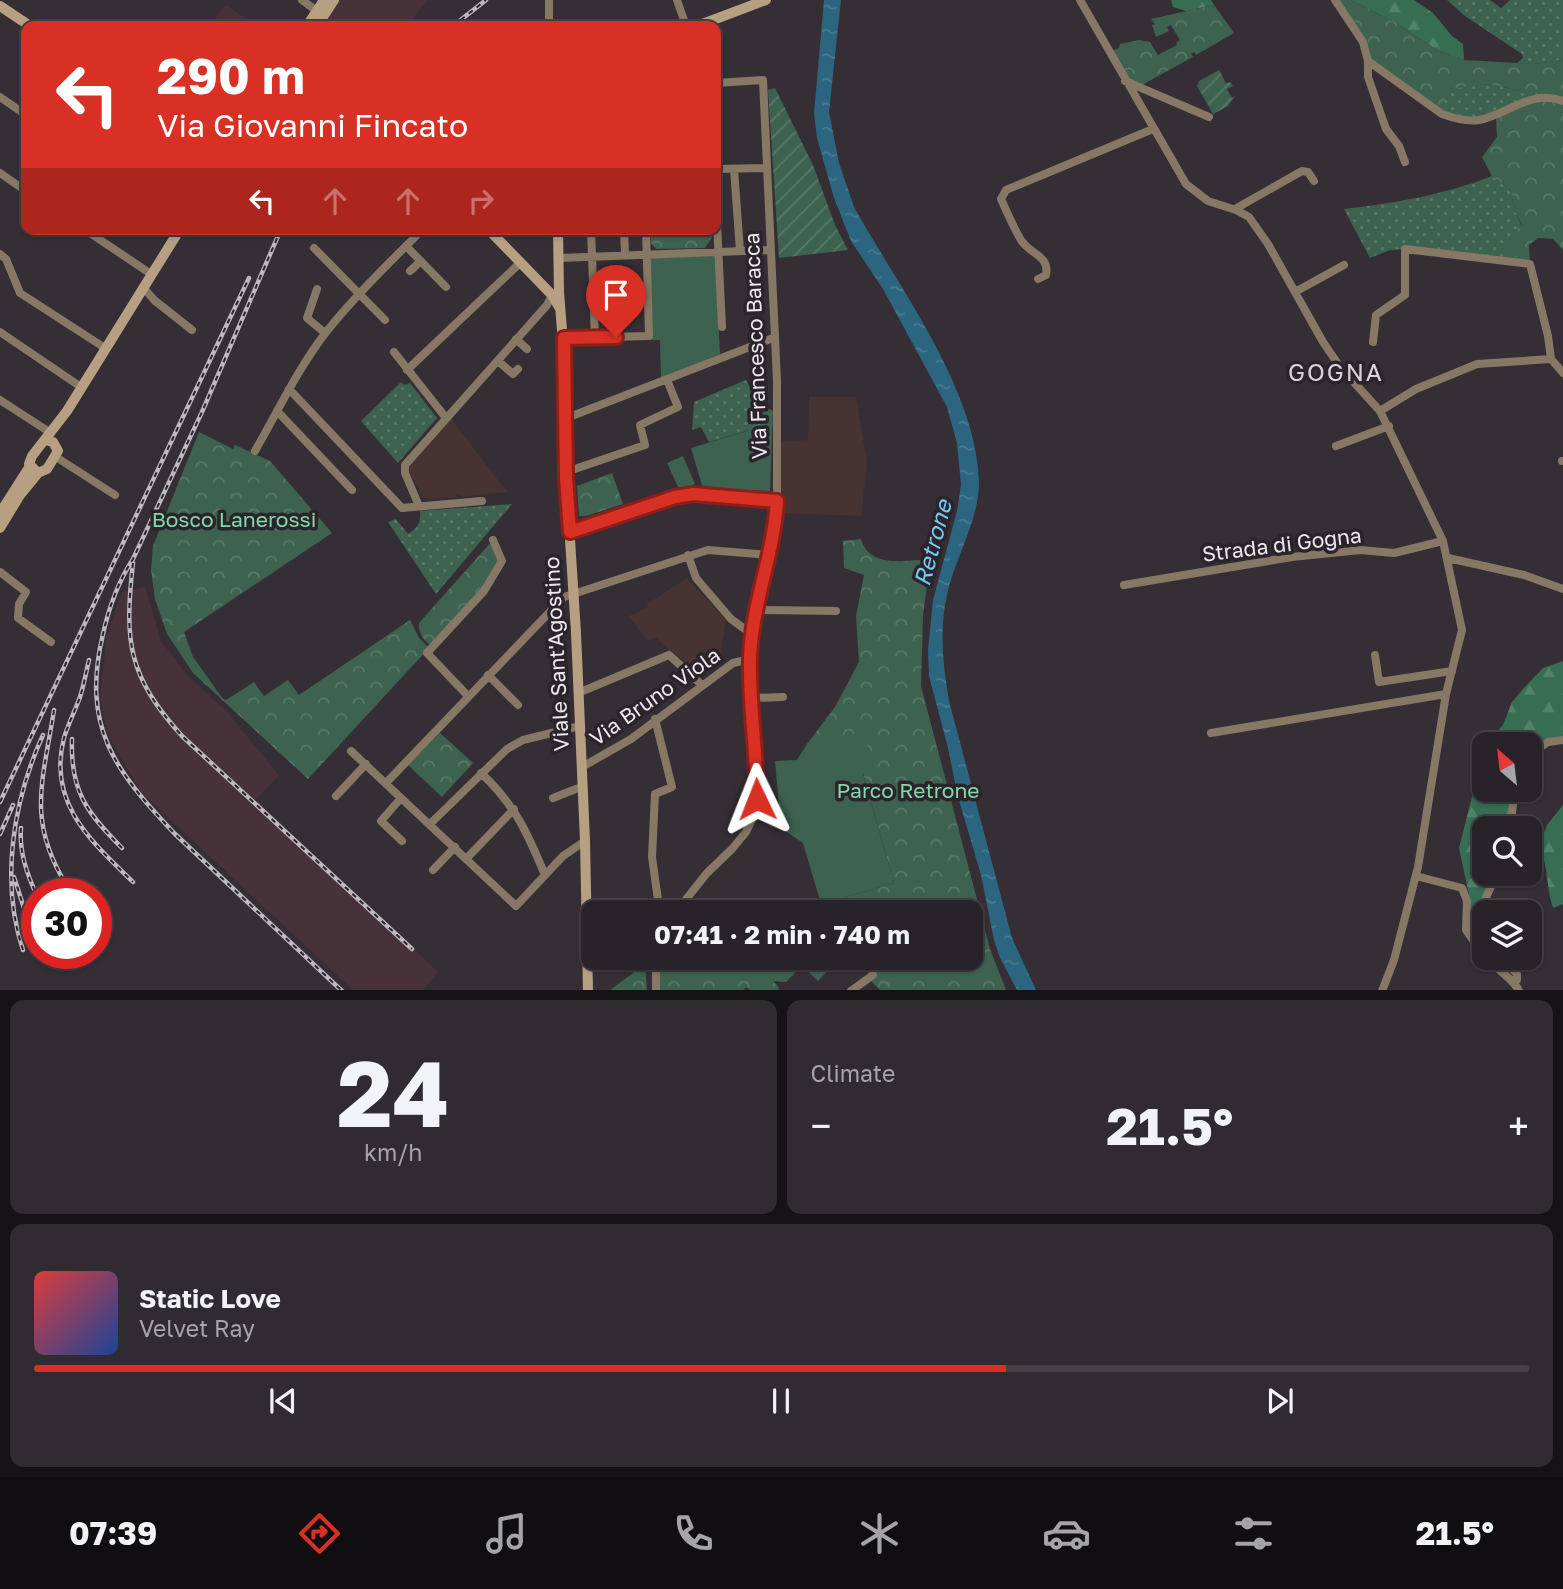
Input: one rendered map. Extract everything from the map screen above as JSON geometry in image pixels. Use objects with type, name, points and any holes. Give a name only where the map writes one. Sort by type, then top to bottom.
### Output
[{"type":"main road","points":[[310,21],[324,0]]},
{"type":"main road","points":[[320,21],[334,0]]},
{"type":"main road","points":[[719,21],[766,0]]},
{"type":"main road","points":[[6,5],[24,21]]},
{"type":"main road","points":[[0,528],[34,469],[32,456],[63,417],[176,235]]},
{"type":"main road","points":[[494,235],[555,294]]},
{"type":"main road","points":[[555,294],[560,258],[558,235]]},
{"type":"main road","name":"Viale Sant'Agostino","points":[[555,294],[564,338],[566,474],[582,767],[588,990]]},
{"type":"main road","points":[[34,469],[47,469],[57,461],[57,445],[63,417]]},
{"type":"main road","points":[[48,437],[57,445]]},
{"type":"main road","points":[[0,513],[34,469]]},
{"type":"street","points":[[302,0],[317,11]]},
{"type":"street","points":[[549,0],[549,21]]},
{"type":"street","points":[[677,0],[684,21]]},
{"type":"street","points":[[1080,0],[1180,175],[1193,191],[1208,201],[1235,209],[1248,217],[1268,244],[1309,319],[1340,366],[1380,411],[1389,426],[1443,541],[1462,630],[1446,694],[1416,876],[1394,960],[1382,990]]},
{"type":"street","points":[[1335,0],[1363,42],[1368,61],[1368,77],[1386,129],[1399,146],[1405,162]]},
{"type":"street","points":[[1368,61],[1442,114],[1456,119],[1479,120],[1521,102],[1546,97],[1563,101]]},
{"type":"street","name":"Via Francesco Baracca","points":[[686,900],[746,832],[754,815],[757,799],[750,659],[777,501],[777,381],[763,80],[721,83]]},
{"type":"street","points":[[1125,81],[1209,117]]},
{"type":"street","points":[[0,97],[21,112]]},
{"type":"street","points":[[1038,279],[1046,275],[1047,269],[1041,255],[1023,244],[1001,199],[1002,194],[1052,169],[1153,129]]},
{"type":"street","points":[[721,169],[766,168]]},
{"type":"street","points":[[734,169],[740,251]]},
{"type":"street","points":[[1235,209],[1302,171],[1308,172],[1314,181]]},
{"type":"street","points":[[0,173],[21,188]]},
{"type":"street","points":[[93,235],[151,274]]},
{"type":"street","points":[[255,451],[289,389],[326,333],[416,235]]},
{"type":"street","points":[[591,235],[595,338]]},
{"type":"street","points":[[624,235],[625,254]]},
{"type":"street","points":[[564,338],[649,336],[646,235]]},
{"type":"street","points":[[718,235],[722,327]]},
{"type":"street","points":[[406,246],[446,287]]},
{"type":"street","points":[[314,248],[385,320]]},
{"type":"street","points":[[1373,342],[1376,315],[1405,295],[1405,249],[1530,264],[1548,336],[1550,359],[1563,373]]},
{"type":"street","points":[[560,258],[771,250]]},
{"type":"street","points":[[0,254],[6,259],[20,293],[105,348]]},
{"type":"street","points":[[410,271],[421,261]]},
{"type":"street","points":[[407,370],[520,262]]},
{"type":"street","points":[[1294,292],[1344,265]]},
{"type":"street","points":[[144,287],[154,300],[192,330]]},
{"type":"street","points":[[317,289],[307,317],[326,333]]},
{"type":"street","points":[[419,506],[405,472],[405,465],[555,294]]},
{"type":"street","points":[[0,332],[81,387]]},
{"type":"street","points":[[564,419],[774,338]]},
{"type":"street","points":[[516,339],[527,349]]},
{"type":"street","points":[[394,352],[446,418]]},
{"type":"street","points":[[1380,411],[1416,389],[1477,364],[1550,359]]},
{"type":"street","points":[[499,360],[513,374],[517,369]]},
{"type":"street","points":[[566,474],[645,445],[640,425],[678,407],[667,380]]},
{"type":"street","points":[[289,389],[402,508],[482,501]]},
{"type":"street","points":[[0,400],[48,437]]},
{"type":"street","points":[[277,411],[352,490]]},
{"type":"street","points":[[1336,446],[1389,426]]},
{"type":"street","points":[[57,461],[115,495]]},
{"type":"street","points":[[570,532],[675,497],[693,494],[777,501]]},
{"type":"street","points":[[468,696],[427,653],[484,591],[502,561],[493,540]]},
{"type":"street","name":"Strada di Gogna","points":[[1124,585],[1292,557],[1360,550],[1394,553],[1443,541]]},
{"type":"street","points":[[386,783],[564,597],[708,550],[769,555]]},
{"type":"street","points":[[688,555],[696,578],[732,619],[753,635]]},
{"type":"street","points":[[1448,558],[1524,575],[1562,587]]},
{"type":"street","points":[[0,572],[26,592],[19,604],[18,618],[51,642]]},
{"type":"street","points":[[757,610],[836,611]]},
{"type":"street","points":[[578,693],[669,655],[702,685]]},
{"type":"street","points":[[1375,655],[1379,682],[1452,671]]},
{"type":"street","name":"Via Bruno Viola","points":[[582,767],[631,739],[733,663],[750,659]]},
{"type":"street","points":[[488,675],[519,705]]},
{"type":"street","points":[[1211,733],[1446,694]]},
{"type":"street","points":[[752,698],[783,697]]},
{"type":"street","points":[[655,719],[672,787],[655,794],[652,857],[658,900]]},
{"type":"street","points":[[430,824],[507,749],[523,740],[580,726]]},
{"type":"street","points":[[1542,746],[1548,742],[1563,740]]},
{"type":"street","points":[[351,751],[516,906],[563,856],[585,841]]},
{"type":"street","points":[[336,796],[366,764]]},
{"type":"street","points":[[481,773],[514,809],[545,875]]},
{"type":"street","points":[[553,798],[581,787]]},
{"type":"street","points":[[401,798],[381,821],[402,841]]},
{"type":"street","points":[[467,858],[514,809]]},
{"type":"street","points":[[433,870],[455,847]]},
{"type":"street","points":[[1416,876],[1462,888],[1467,901],[1466,930],[1472,939]]},
{"type":"street","points":[[656,970],[656,990]]},
{"type":"street","points":[[1498,970],[1517,986]]},
{"type":"street","points":[[851,990],[873,975]]},
{"type":"shaded area","points":[[337,0],[428,0],[411,21],[323,21]]},
{"type":"shaded area","points":[[226,5],[249,21],[213,21]]},
{"type":"shaded area","points":[[809,397],[856,397],[867,463],[861,516],[779,513],[781,444],[783,441],[808,440]]},
{"type":"shaded area","points":[[451,419],[507,492],[462,497],[458,494],[456,497],[429,499],[423,497],[409,472],[410,465]]},
{"type":"shaded area","points":[[687,578],[726,620],[720,659],[700,672],[701,675],[697,679],[656,637],[647,641],[629,616],[648,607],[647,604]]},
{"type":"shaded area","points":[[145,587],[161,641],[188,676],[228,713],[279,775],[256,800],[438,972],[423,990],[353,990],[140,791],[107,733],[100,697],[107,635],[122,592]]},
{"type":"green space","points":[[1171,0],[1211,0],[1214,5],[1186,11],[1173,7]]},
{"type":"green space","points":[[1335,0],[1351,0],[1396,23],[1437,50],[1464,60],[1534,64],[1563,60],[1563,250],[1553,239],[1538,238],[1529,245],[1530,264],[1508,252],[1505,245],[1522,225],[1516,214],[1510,189],[1492,176],[1482,157],[1497,137],[1496,119],[1521,102],[1546,98],[1545,91],[1522,91],[1488,84],[1447,89],[1442,114],[1368,61],[1363,42]]},
{"type":"green space","points":[[1351,0],[1414,0],[1433,13],[1452,36],[1463,44],[1464,60],[1437,50],[1396,23]]},
{"type":"green space","points":[[1447,0],[1490,0],[1501,8],[1510,0],[1563,0],[1563,60],[1534,64],[1517,63],[1523,58],[1522,54],[1465,16]]},
{"type":"green space","points":[[1214,5],[1234,33],[1196,55],[1194,52],[1191,54],[1193,57],[1140,86],[1126,80],[1110,52],[1119,48],[1120,44],[1139,40],[1150,42],[1158,55],[1177,45],[1180,40],[1171,25],[1167,27],[1169,31],[1156,37],[1152,25],[1155,24],[1151,19]]},
{"type":"green space","points":[[1219,70],[1226,83],[1230,82],[1233,86],[1227,89],[1232,98],[1235,96],[1228,106],[1213,114],[1197,86],[1199,81]]},
{"type":"green space","points":[[1488,84],[1522,91],[1545,91],[1546,98],[1479,120],[1442,114],[1446,89]]},
{"type":"green space","points":[[775,88],[813,165],[835,225],[848,250],[779,258],[768,90]]},
{"type":"green space","points":[[1492,176],[1510,189],[1522,226],[1512,234],[1530,264],[1405,249],[1390,250],[1370,258],[1344,209],[1419,197]]},
{"type":"green space","points":[[651,235],[712,235],[712,238],[705,248],[656,249],[651,243]]},
{"type":"green space","points":[[715,256],[720,354],[661,378],[660,340],[652,340],[648,257]]},
{"type":"green space","points":[[746,380],[758,402],[773,411],[772,434],[760,427],[709,442],[701,427],[692,430],[694,402]]},
{"type":"green space","points":[[401,382],[404,385],[410,383],[437,418],[398,463],[361,421]]},
{"type":"green space","points":[[760,427],[772,434],[770,491],[703,489],[691,448]]},
{"type":"green space","name":"Bosco Lanerossi","points":[[199,432],[233,449],[235,445],[270,461],[332,533],[184,632],[193,657],[223,699],[226,700],[254,682],[264,696],[288,680],[299,695],[410,620],[419,638],[429,648],[308,779],[193,673],[167,634],[155,599],[151,570],[153,546]]},
{"type":"green space","points":[[683,456],[695,484],[680,491],[667,463]]},
{"type":"green space","points":[[612,473],[623,504],[579,516],[577,486]]},
{"type":"green space","points":[[512,504],[436,594],[388,522],[396,519],[408,534],[418,524],[420,511]]},
{"type":"green space","name":"Parco Retrone","points":[[861,539],[873,556],[882,559],[937,559],[927,585],[923,615],[921,686],[977,900],[835,900],[894,883],[863,773],[874,770],[807,744],[835,707],[859,662],[856,616],[864,575],[844,568],[843,541]]},
{"type":"green space","points":[[493,540],[502,561],[484,591],[432,647],[422,636],[419,623]]},
{"type":"green space","points":[[1563,661],[1563,741],[1543,746],[1542,732],[1497,732],[1503,725],[1512,702],[1543,668]]},
{"type":"green space","points":[[863,732],[875,770],[863,774],[894,883],[835,900],[820,900],[803,843],[781,828],[775,761],[797,760],[807,744]]},
{"type":"green space","points":[[440,733],[473,763],[442,797],[408,765]]},
{"type":"green space","points":[[1472,797],[1472,802],[1514,802],[1511,816],[1472,816],[1472,886],[1489,886],[1483,900],[1472,900],[1472,912],[1468,911],[1469,895],[1459,848]]},
{"type":"green space","points":[[1563,805],[1563,904],[1553,908],[1542,854],[1542,835]]},
{"type":"green space","name":"Parco Retrone","points":[[983,922],[1006,990],[880,990],[871,981],[873,977],[865,970],[983,970]]},
{"type":"green space","points":[[633,970],[645,970],[647,990],[610,990],[633,973]]},
{"type":"green space","points":[[658,970],[798,970],[786,982],[773,981],[779,988],[778,990],[750,990],[746,987],[744,990],[659,990]]},
{"type":"green space","points":[[806,970],[829,970],[818,981]]},
{"type":"water","points":[[824,0],[841,0],[829,112],[839,163],[854,207],[912,304],[950,375],[965,411],[975,447],[978,496],[945,608],[945,675],[949,701],[1012,938],[1036,990],[1017,990],[1000,958],[929,676],[928,650],[933,600],[957,511],[961,485],[957,443],[947,407],[883,289],[851,241],[834,198],[817,138],[814,114]]},
{"type":"railway","points":[[459,21],[486,0]]},
{"type":"railway","points":[[278,235],[202,412],[115,595],[103,634],[97,666],[96,695],[100,721],[108,744],[120,767],[153,811],[341,990]]},
{"type":"railway","points":[[0,802],[249,278]]},
{"type":"railway","points":[[133,563],[129,615],[134,657],[140,676],[164,715],[182,736],[412,949]]},
{"type":"railway","points":[[89,660],[80,697],[64,738],[60,761],[62,782],[67,801],[88,836],[133,882]]},
{"type":"railway","points":[[54,710],[42,779],[42,820],[46,841],[63,878]]},
{"type":"railway","points":[[21,943],[12,897],[13,841],[24,787],[43,735]]},
{"type":"railway","points":[[72,739],[74,773],[83,800],[99,824],[122,848]]},
{"type":"railway","points":[[0,834],[13,805]]},
{"type":"railway","points":[[21,828],[21,846],[30,878]]},
{"type":"railway","points":[[14,877],[21,899]]},
{"type":"district","name":"GOGNA","points":[[1336,373]]},
{"type":"route","points":[[616,337],[564,338],[566,477],[570,532],[675,497],[693,494],[777,501],[774,532],[757,610],[750,659],[757,799]]},
{"type":"water label","name":"Retrone","points":[[933,543]]}]
